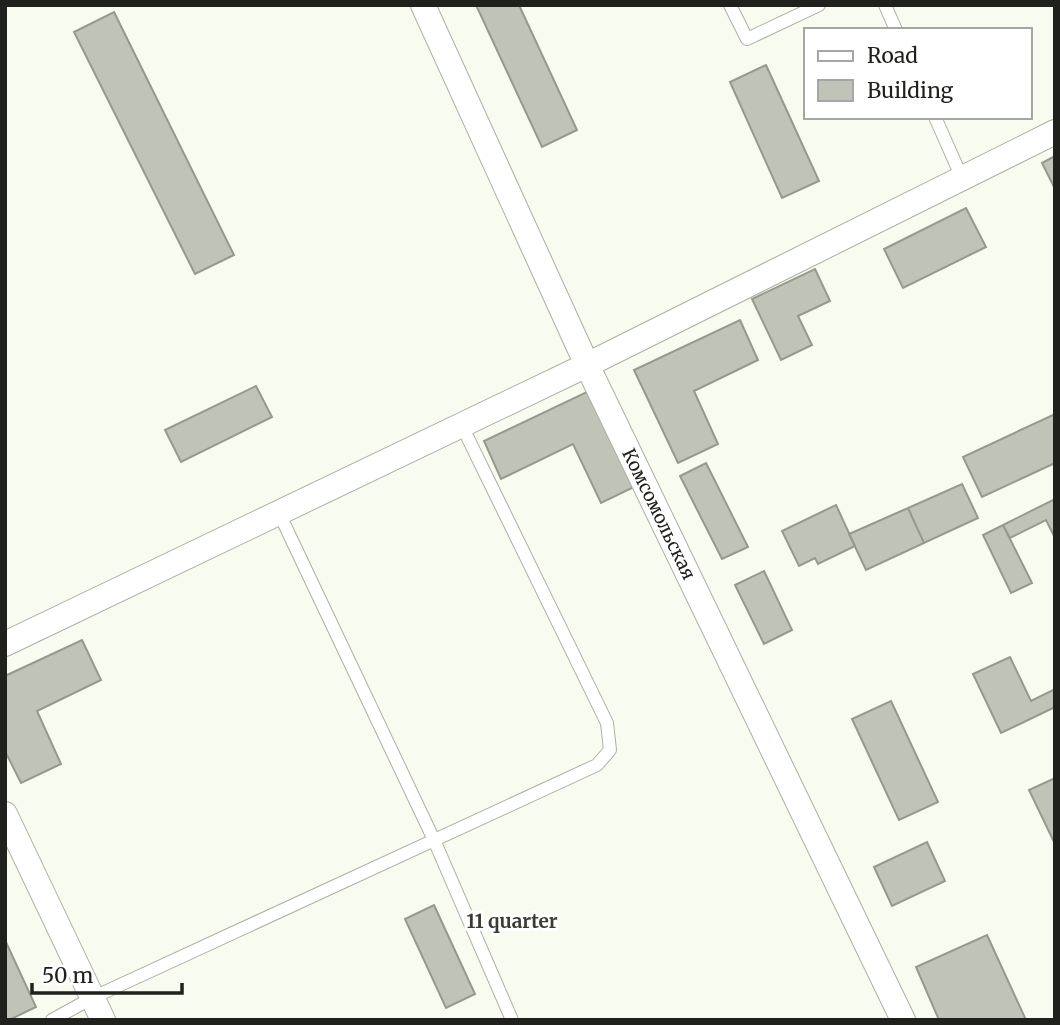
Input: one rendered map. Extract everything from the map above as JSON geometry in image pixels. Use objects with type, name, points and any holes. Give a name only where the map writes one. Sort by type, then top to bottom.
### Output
[{"type":"street","name":"Комсомольская","points":[[423,5],[587,365],[903,1020]]},
{"type":"street","points":[[5,645],[587,365],[1055,132]]},
{"type":"street","points":[[5,814],[98,1009]]},
{"type":"lane","points":[[730,5],[747,39],[819,5]]},
{"type":"lane","points":[[885,5],[895,28]]},
{"type":"lane","points":[[937,119],[962,178]]},
{"type":"lane","points":[[52,1020],[98,1009],[434,840],[597,765],[610,750],[607,723],[462,426]]},
{"type":"lane","points":[[279,513],[434,840],[512,1020]]},
{"type":"building","points":[[476,5],[519,5],[577,130],[542,147]]},
{"type":"building","points":[[114,12],[234,255],[195,274],[74,32]]},
{"type":"building","points":[[766,65],[819,181],[782,198],[730,82]]},
{"type":"building","points":[[1055,156],[1055,189],[1042,163]]},
{"type":"building","points":[[966,208],[986,247],[903,288],[884,249]]},
{"type":"building","points":[[815,269],[830,301],[798,316],[812,345],[781,360],[752,299]]},
{"type":"building","points":[[740,320],[758,360],[694,391],[718,444],[678,463],[634,370]]},
{"type":"building","points":[[256,386],[272,417],[181,462],[165,430]]},
{"type":"building","points":[[591,390],[636,486],[601,503],[573,444],[501,479],[484,441]]},
{"type":"building","points":[[1055,414],[1055,463],[982,497],[963,457]]},
{"type":"building","points":[[706,463],[748,547],[722,559],[680,476]]},
{"type":"building","points":[[962,484],[978,518],[924,543],[908,508]]},
{"type":"building","points":[[1055,499],[1055,538],[1046,520],[1010,538],[1003,525]]},
{"type":"building","points":[[836,505],[855,546],[818,564],[815,558],[799,566],[782,531]]},
{"type":"building","points":[[908,508],[924,543],[866,570],[849,534]]},
{"type":"building","points":[[1003,525],[1032,583],[1011,593],[983,535]]},
{"type":"building","points":[[764,571],[792,630],[764,644],[735,585]]},
{"type":"building","points":[[82,640],[101,680],[37,711],[61,764],[21,783],[5,751],[5,676]]},
{"type":"building","points":[[1010,657],[1031,701],[1055,689],[1055,707],[1001,733],[973,674]]},
{"type":"building","points":[[891,701],[938,802],[899,820],[852,719]]},
{"type":"building","points":[[1055,778],[1055,842],[1054,842],[1029,790]]},
{"type":"building","points":[[927,842],[945,881],[892,906],[874,867]]},
{"type":"building","points":[[434,905],[475,994],[446,1008],[405,919]]},
{"type":"building","points":[[987,935],[1026,1020],[939,1020],[916,967]]},
{"type":"building","points":[[5,940],[36,1007],[9,1020],[5,1020]]},
{"type":"district","name":"11 quarter","points":[[512,921]]}]
